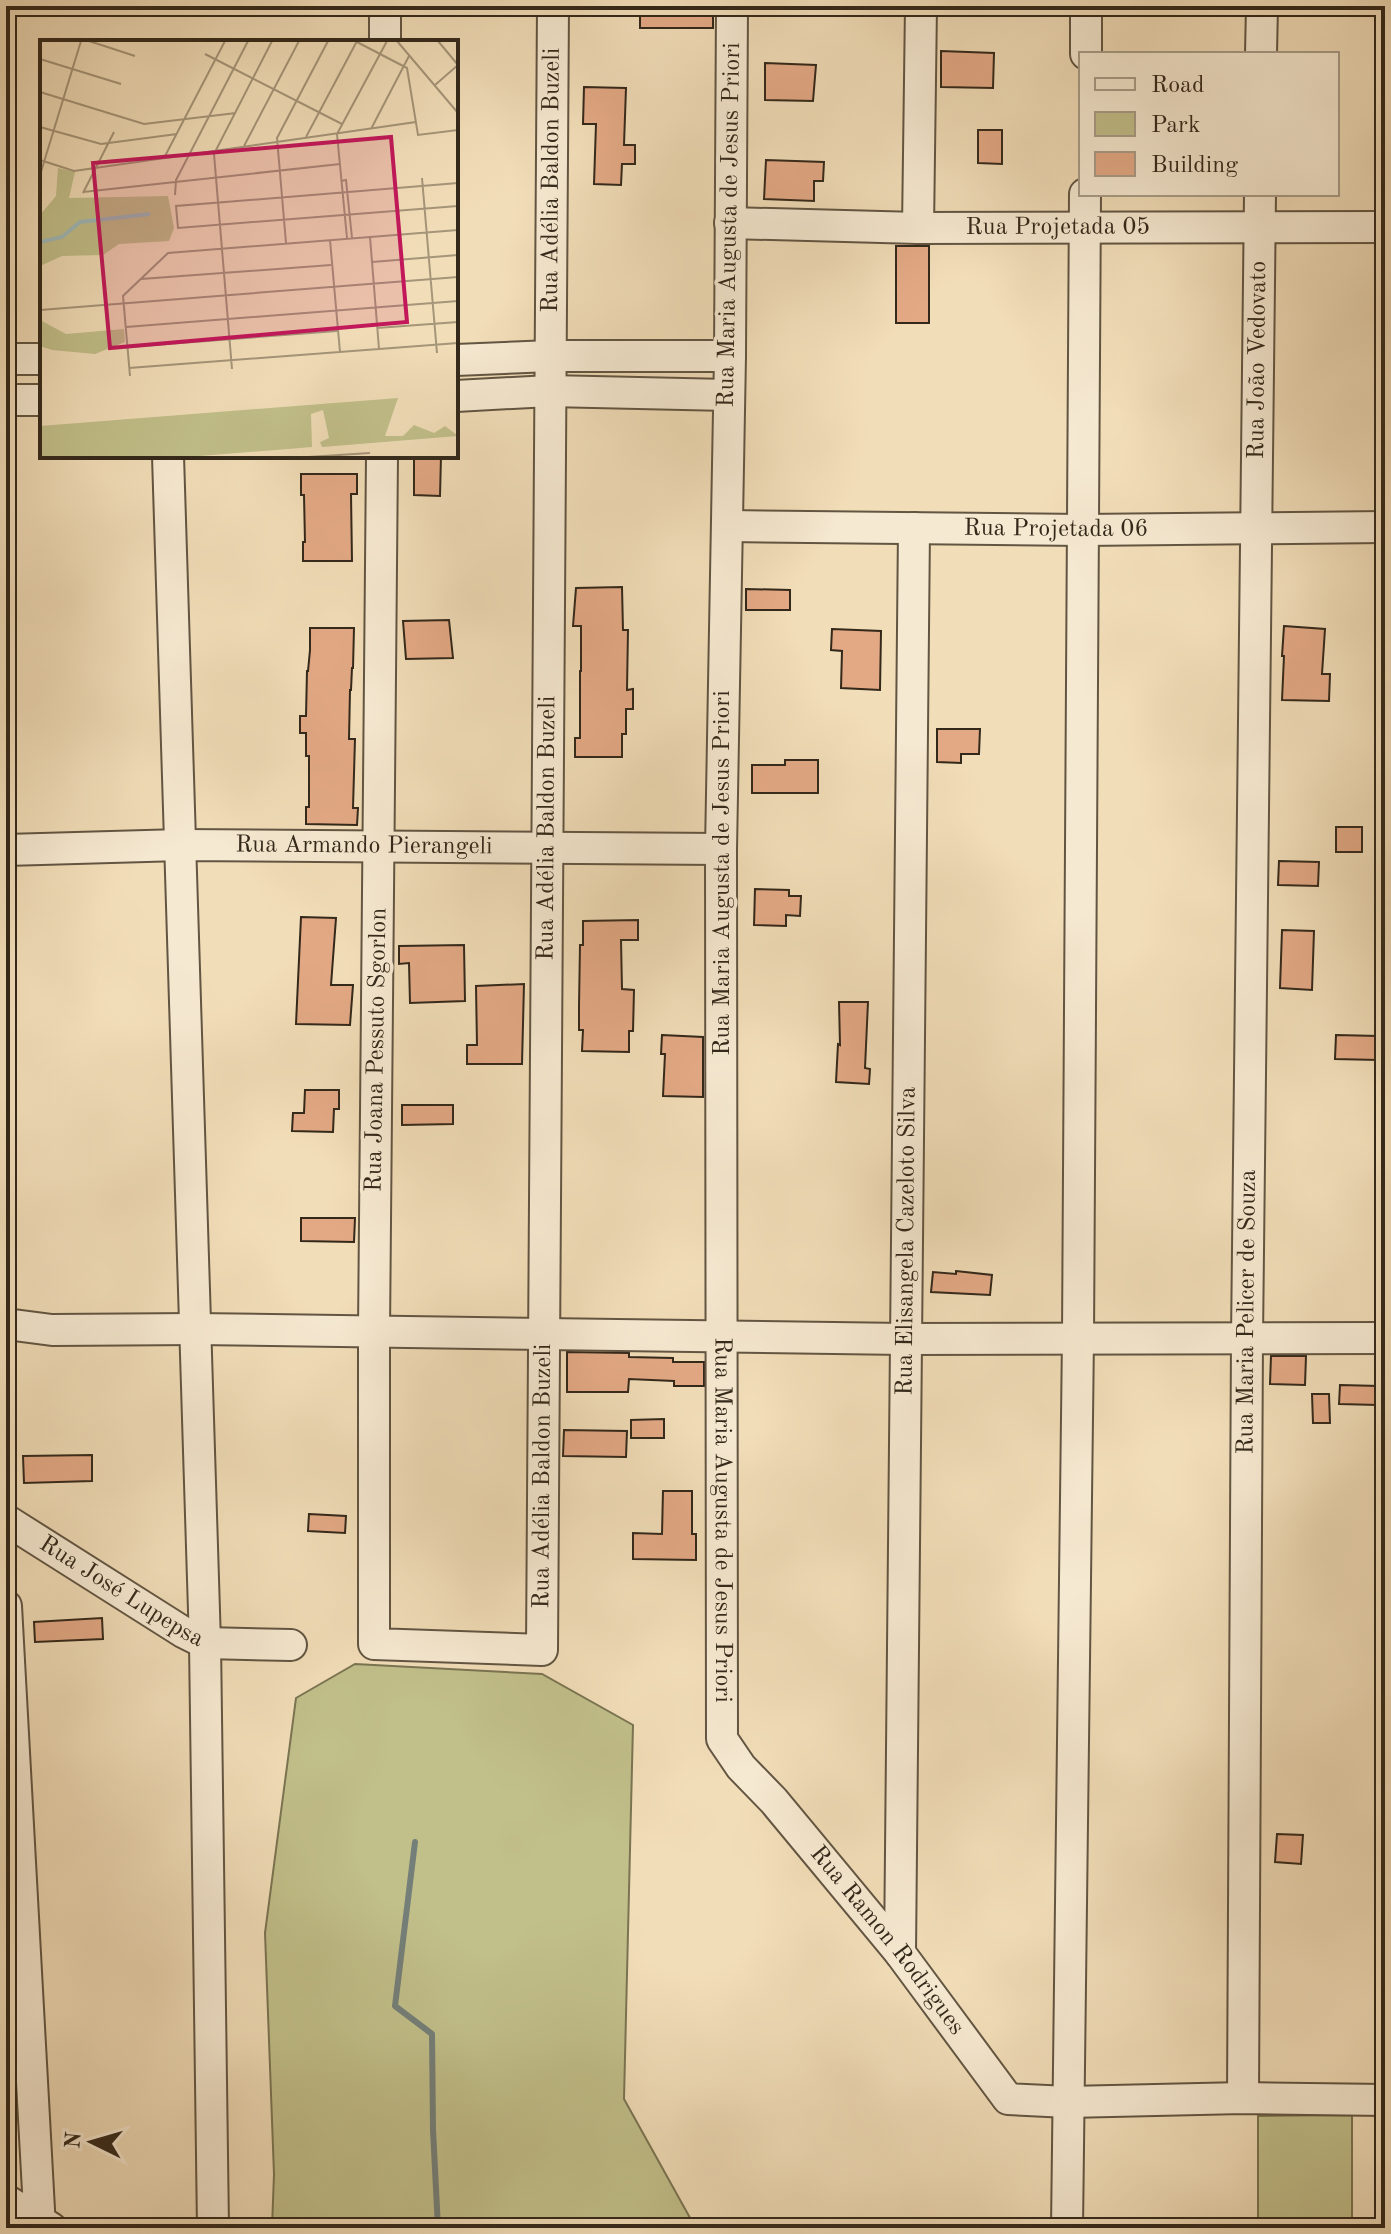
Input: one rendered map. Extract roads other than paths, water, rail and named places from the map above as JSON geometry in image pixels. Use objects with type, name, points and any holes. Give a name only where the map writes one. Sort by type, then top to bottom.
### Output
[{"type":"street","points":[[385,6],[385,40]]},
{"type":"street","name":"Rua Adélia Baldon Buzeli","points":[[542,1650],[553,6]]},
{"type":"street","name":"Rua Maria Augusta de Jesus Priori","points":[[722,1739],[721,849],[728,526],[732,6]]},
{"type":"street","points":[[918,228],[921,6]]},
{"type":"street","points":[[1086,6],[1086,52]]},
{"type":"street","points":[[1261,52],[1262,6]]},
{"type":"street","points":[[1067,2228],[1078,1337],[1085,196]]},
{"type":"street","name":"Rua João Vedovato","points":[[1255,527],[1260,196]]},
{"type":"street","name":"Rua Projetada 05","points":[[730,223],[918,228],[1385,227]]},
{"type":"street","points":[[458,360],[551,356],[730,356]]},
{"type":"street","points":[[6,359],[40,359]]},
{"type":"street","points":[[458,396],[549,391],[728,395]]},
{"type":"street","points":[[6,400],[40,400]]},
{"type":"street","points":[[168,458],[205,1643],[213,2228]]},
{"type":"street","name":"Rua Joana Pessuto Sgorlon","points":[[382,458],[374,1644],[542,1650]]},
{"type":"street","name":"Rua Projetada 06","points":[[728,526],[1083,530],[1385,527]]},
{"type":"street","name":"Rua Maria Pelicer de Souza","points":[[1243,2098],[1255,527]]},
{"type":"street","name":"Rua Elisangela Cazeloto Silva","points":[[900,1953],[914,528]]},
{"type":"street","name":"Rua Armando Pierangeli","points":[[6,850],[181,845],[721,849]]},
{"type":"street","points":[[6,1324],[52,1330],[196,1329],[905,1339],[1385,1338]]},
{"type":"street","name":"Rua José Lupepsa","points":[[6,1520],[205,1643],[291,1645]]},
{"type":"street","points":[[6,1606],[9,1701],[44,2226]]},
{"type":"street","name":"Rua Ramon Rodrigues","points":[[722,1739],[741,1767],[774,1801],[900,1953],[1008,2099],[1068,2102]]},
{"type":"street","points":[[1068,2102],[1243,2098],[1385,2100]]},
{"type":"street","points":[[6,2200],[44,2226]]},
{"type":"waterway","points":[[415,1842],[395,2006],[432,2034],[438,2228]]}]
